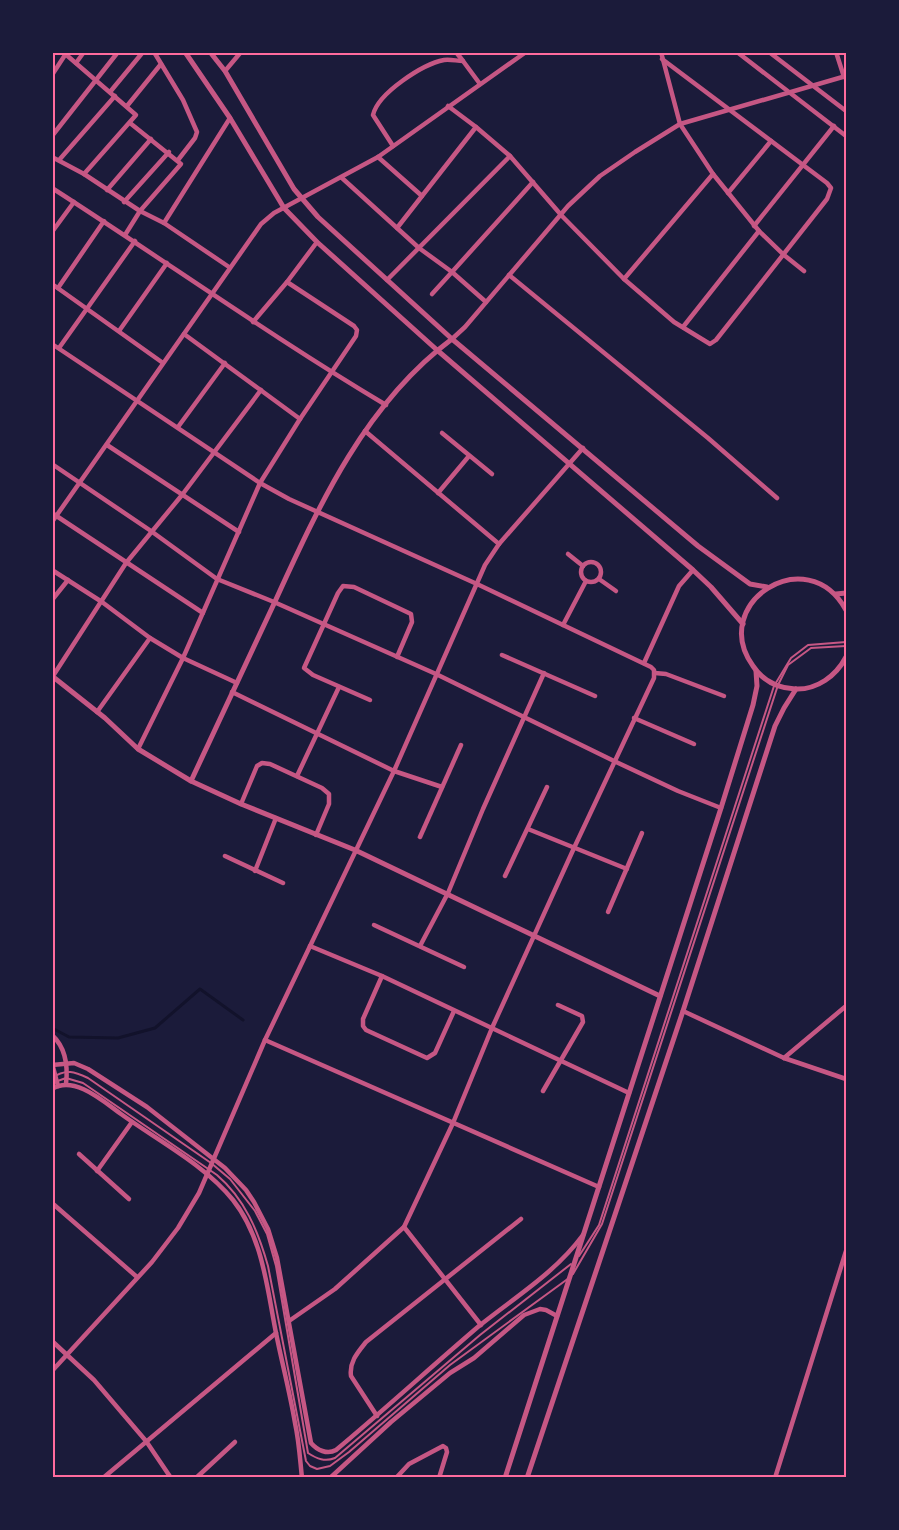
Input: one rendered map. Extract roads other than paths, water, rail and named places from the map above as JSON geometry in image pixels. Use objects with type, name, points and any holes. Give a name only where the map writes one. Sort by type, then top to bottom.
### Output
[{"type":"street","points":[[76,63],[84,52]]},
{"type":"street","points":[[52,136],[118,52]]},
{"type":"street","points":[[110,92],[143,52]]},
{"type":"street","points":[[154,52],[183,100],[197,132],[178,160]]},
{"type":"street","points":[[185,52],[230,118],[284,208],[316,242],[437,350],[693,570],[743,624]]},
{"type":"street","points":[[210,52],[225,71],[302,199],[318,217],[452,339],[724,567],[750,584],[768,587]]},
{"type":"street","points":[[225,71],[241,52]]},
{"type":"street","points":[[456,52],[480,84]]},
{"type":"street","points":[[52,522],[55,514],[107,445],[261,224],[284,208],[378,157],[526,52]]},
{"type":"street","points":[[661,52],[680,124],[713,174],[754,226],[804,271]]},
{"type":"street","points":[[737,52],[846,136]]},
{"type":"street","points":[[769,52],[846,111]]},
{"type":"street","points":[[191,781],[316,512],[365,431],[420,366],[452,339],[576,198],[600,176],[680,124],[845,77],[836,52]]},
{"type":"street","points":[[52,75],[64,54],[136,115],[84,174]]},
{"type":"street","points":[[448,106],[476,126],[510,156],[562,216],[624,279],[670,319],[707,343],[715,341],[784,255],[831,193],[831,188],[662,59]]},
{"type":"street","points":[[393,146],[373,116],[381,99],[408,78],[439,62],[463,61]]},
{"type":"street","points":[[127,106],[161,64]]},
{"type":"street","points":[[60,159],[115,96]]},
{"type":"street","points":[[164,223],[230,118]]},
{"type":"street","points":[[124,235],[140,211],[181,164],[169,152],[130,123]]},
{"type":"street","points":[[397,228],[476,126]]},
{"type":"street","points":[[754,226],[834,126]]},
{"type":"street","points":[[107,190],[151,139]]},
{"type":"street","points":[[729,193],[771,141]]},
{"type":"street","points":[[124,202],[169,152]]},
{"type":"street","points":[[387,280],[510,156]]},
{"type":"street","points":[[52,157],[60,159],[124,202],[164,223],[230,267]]},
{"type":"street","points":[[378,157],[422,196]]},
{"type":"street","points":[[624,279],[713,174]]},
{"type":"street","points":[[342,178],[419,248],[452,272],[486,302]]},
{"type":"street","points":[[432,294],[533,182]]},
{"type":"street","points":[[52,188],[212,292],[253,322],[386,405]]},
{"type":"street","points":[[52,232],[74,202]]},
{"type":"street","points":[[58,288],[104,221]]},
{"type":"street","points":[[683,327],[759,231]]},
{"type":"street","points":[[59,348],[135,241]]},
{"type":"street","points":[[253,322],[287,282],[316,242]]},
{"type":"street","points":[[119,331],[167,263]]},
{"type":"street","points":[[509,275],[708,438],[777,498]]},
{"type":"street","points":[[138,748],[183,658],[260,483],[355,338],[357,329],[287,282]]},
{"type":"street","points":[[52,284],[164,363]]},
{"type":"street","points":[[184,334],[300,419]]},
{"type":"street","points":[[52,344],[260,483],[316,512],[477,584],[644,663],[651,667],[655,674],[492,1028],[453,1123],[404,1227],[335,1289],[289,1321]]},
{"type":"street","points":[[178,427],[225,363]]},
{"type":"street","points":[[261,390],[182,495],[126,563],[52,676],[138,748],[191,781],[241,804],[355,850],[660,996]]},
{"type":"street","points":[[365,431],[499,544]]},
{"type":"street","points":[[442,433],[492,474]]},
{"type":"street","points":[[107,445],[239,532]]},
{"type":"street","points":[[52,1371],[152,1262],[178,1228],[198,1193],[266,1040],[394,771],[485,565],[499,544],[583,448]]},
{"type":"street","points":[[438,493],[469,456]]},
{"type":"street","points":[[52,464],[217,579],[436,674],[614,761],[721,808]]},
{"type":"street","points":[[55,514],[203,614]]},
{"type":"street","points":[[568,554],[583,566]]},
{"type":"street","points":[[589,562],[596,563],[601,572],[599,579],[593,582],[586,581],[581,576],[583,566],[589,562]]},
{"type":"street","points":[[52,570],[102,602],[150,638],[183,658],[237,683]]},
{"type":"street","points":[[644,663],[679,586],[693,570]]},
{"type":"street","points":[[599,579],[616,591]]},
{"type":"street","points":[[846,610],[836,594],[815,581],[803,579],[778,582],[768,587],[751,603],[743,624],[744,649],[756,671],[776,686],[796,689],[822,683],[844,664],[846,657]]},
{"type":"street","points":[[52,600],[68,580]]},
{"type":"street","points":[[563,625],[586,581]]},
{"type":"street","points":[[370,700],[313,675],[304,668],[341,588],[347,585],[354,587],[411,615],[412,622],[397,657]]},
{"type":"street","points":[[836,594],[846,592]]},
{"type":"street","points":[[97,712],[150,638]]},
{"type":"street","points":[[502,655],[595,696]]},
{"type":"street","points":[[505,1478],[721,808],[753,705],[757,686],[756,671]]},
{"type":"street","points":[[420,946],[448,893],[544,673]]},
{"type":"street","points":[[655,674],[666,674],[724,696]]},
{"type":"street","points":[[297,776],[339,687]]},
{"type":"street","points":[[527,1478],[683,1011],[775,726],[783,708],[796,689]]},
{"type":"street","points":[[232,692],[394,771],[442,788]]},
{"type":"street","points":[[634,718],[694,744]]},
{"type":"street","points":[[420,837],[461,745]]},
{"type":"street","points":[[241,804],[254,773],[261,763],[270,764],[322,788],[330,796],[316,835]]},
{"type":"street","points":[[505,876],[547,787]]},
{"type":"street","points":[[255,871],[276,818]]},
{"type":"street","points":[[528,828],[627,869]]},
{"type":"street","points":[[608,912],[642,833]]},
{"type":"street","points":[[225,856],[283,883]]},
{"type":"street","points":[[374,925],[464,967]]},
{"type":"street","points":[[310,946],[382,976],[629,1093]]},
{"type":"street","points":[[382,976],[363,1019],[366,1030],[427,1058],[435,1053],[454,1011]]},
{"type":"street","points":[[543,1091],[584,1018],[558,1005]]},
{"type":"street","points":[[784,1058],[846,1006]]},
{"type":"street","points":[[683,1011],[784,1058],[846,1079]]},
{"type":"street","points":[[52,1035],[59,1041],[67,1063],[66,1081]]},
{"type":"street","points":[[266,1040],[599,1187]]},
{"type":"street","points":[[52,1089],[55,1081],[53,1065],[67,1063],[88,1069],[147,1107],[209,1166],[246,1219],[262,1261],[296,1425],[302,1478]]},
{"type":"street","points":[[55,1081],[66,1081],[77,1086],[132,1122],[209,1166],[225,1168],[246,1190],[268,1229],[277,1258],[312,1445],[319,1450],[332,1452],[377,1416],[481,1325],[552,1270],[584,1233]]},
{"type":"street","points":[[97,1171],[132,1122]]},
{"type":"street","points":[[79,1155],[129,1199]]},
{"type":"street","points":[[52,1203],[137,1277]]},
{"type":"street","points":[[377,1416],[353,1382],[350,1369],[352,1362],[366,1342],[520,1219]]},
{"type":"street","points":[[404,1227],[481,1325]]},
{"type":"street","points":[[775,1478],[846,1251]]},
{"type":"street","points":[[330,1478],[396,1417],[450,1373],[474,1358],[524,1315],[540,1309],[557,1316]]},
{"type":"street","points":[[103,1478],[276,1333]]},
{"type":"street","points":[[52,1341],[94,1380],[146,1441],[171,1478]]},
{"type":"street","points":[[196,1478],[235,1442]]},
{"type":"street","points":[[396,1478],[410,1464],[443,1446],[447,1452],[439,1478]]},
{"type":"lane","points":[[55,1081],[66,1071],[73,1071],[88,1078],[209,1166],[240,1191],[255,1211],[267,1234],[276,1266],[308,1453],[327,1461],[335,1458],[480,1335],[576,1260],[599,1225],[776,686],[790,658],[808,645],[846,644]]},
{"type":"lane","points":[[66,1081],[83,1083],[209,1166],[240,1199],[259,1237],[268,1266],[306,1461],[317,1469],[330,1466],[450,1365],[576,1272],[602,1224],[776,686]]},
{"type":"waterway","points":[[52,1028],[69,1037],[118,1038],[155,1028],[200,989],[243,1020]]}]
